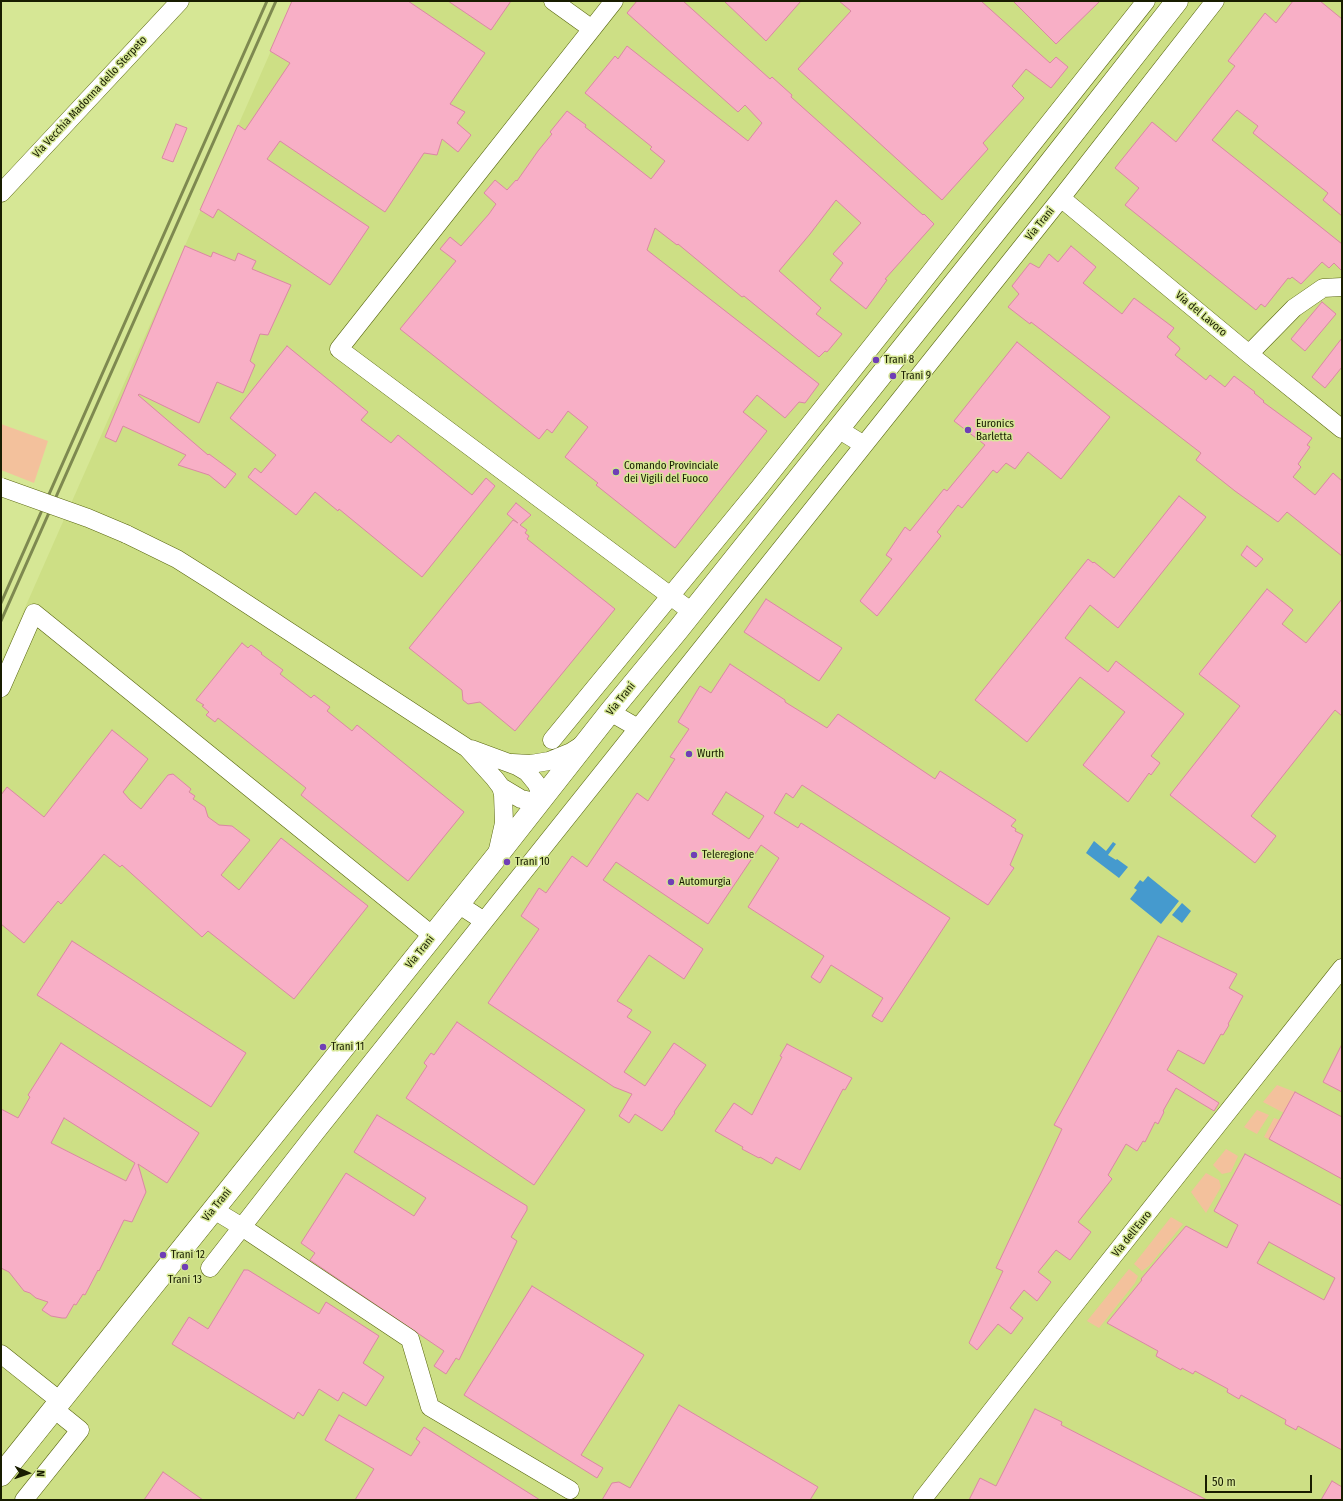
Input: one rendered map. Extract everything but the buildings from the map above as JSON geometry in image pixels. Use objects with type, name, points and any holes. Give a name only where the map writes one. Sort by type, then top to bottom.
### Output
[{"type":"main road","name":"Via Trani","points":[[1,1475],[496,857],[610,712],[692,612],[1028,192],[1177,1]]},
{"type":"street","name":"Via Vecchia Madonna dello Sterpeto","points":[[1,193],[180,1]]},
{"type":"street","points":[[553,1],[592,29]]},
{"type":"street","points":[[614,1],[339,348],[692,612]]},
{"type":"street","points":[[552,740],[759,488],[1146,1]]},
{"type":"street","name":"Via Trani","points":[[210,1268],[1215,1]]},
{"type":"street","name":"Via del Lavoro","points":[[1060,198],[1342,429]]},
{"type":"street","points":[[1249,354],[1294,308],[1323,288],[1342,287]]},
{"type":"street","points":[[849,375],[871,388]]},
{"type":"street","points":[[838,430],[864,445]]},
{"type":"street","points":[[1,487],[88,518],[126,534],[176,559],[210,579],[467,748],[522,769],[530,775],[538,787],[541,800],[531,801],[521,798],[501,787],[467,748]]},
{"type":"street","points":[[1,688],[34,613],[432,936]]},
{"type":"street","points":[[610,712],[638,728]]},
{"type":"street","points":[[505,762],[522,764],[540,763],[558,758],[586,742]]},
{"type":"street","points":[[496,857],[504,823],[504,802],[501,787]]},
{"type":"street","points":[[458,904],[484,921]]},
{"type":"street","name":"Via dell'Euro","points":[[922,1500],[1342,968]]},
{"type":"street","points":[[214,1210],[410,1339],[430,1407],[570,1490]]},
{"type":"street","points":[[1,1354],[57,1405],[80,1430],[24,1500]]},
{"type":"shaded area","points":[[293,1],[1342,1],[1342,1500],[1,1500],[1,662]]},
{"type":"shaded area","points":[[1,424],[48,441],[34,483],[1,470]]},
{"type":"shaded area","points":[[1277,1085],[1295,1092],[1284,1113],[1263,1102]]},
{"type":"shaded area","points":[[1257,1110],[1269,1115],[1257,1134],[1244,1127]]},
{"type":"shaded area","points":[[1274,1118],[1280,1120],[1269,1139],[1264,1137]]},
{"type":"shaded area","points":[[1226,1149],[1238,1156],[1231,1172],[1222,1174],[1213,1165]]},
{"type":"shaded area","points":[[1206,1173],[1219,1180],[1221,1187],[1206,1213],[1191,1192]]},
{"type":"shaded area","points":[[1171,1217],[1183,1224],[1149,1266],[1142,1271],[1134,1264]]},
{"type":"shaded area","points":[[1129,1269],[1138,1276],[1135,1283],[1099,1328],[1087,1321]]},
{"type":"water","points":[[1094,841],[1106,851],[1113,842],[1116,844],[1108,855],[1116,860],[1117,859],[1128,867],[1119,878],[1086,853]]},
{"type":"water","points":[[1148,876],[1179,901],[1161,924],[1130,899],[1137,890],[1134,888],[1140,880],[1143,882]]},
{"type":"water","points":[[1182,903],[1191,911],[1182,923],[1172,915]]},
{"type":"railway","points":[[1,603],[267,1]]},
{"type":"railway","points":[[1,621],[276,1]]},
{"type":"place","name":"Trani 8","points":[[876,360]]},
{"type":"place","name":"Trani 9","points":[[893,376]]},
{"type":"place","name":"Euronics Barletta","points":[[968,430]]},
{"type":"place","name":"Comando Provinciale dei Vigili del Fuoco","points":[[616,472]]},
{"type":"place","name":"Wurth","points":[[689,754]]},
{"type":"place","name":"Teleregione","points":[[694,855]]},
{"type":"place","name":"Trani 10","points":[[507,862]]},
{"type":"place","name":"Automurgia","points":[[671,882]]},
{"type":"place","name":"Trani 11","points":[[323,1047]]},
{"type":"place","name":"Trani 12","points":[[163,1255]]},
{"type":"place","name":"Trani 13","points":[[185,1267]]}]
